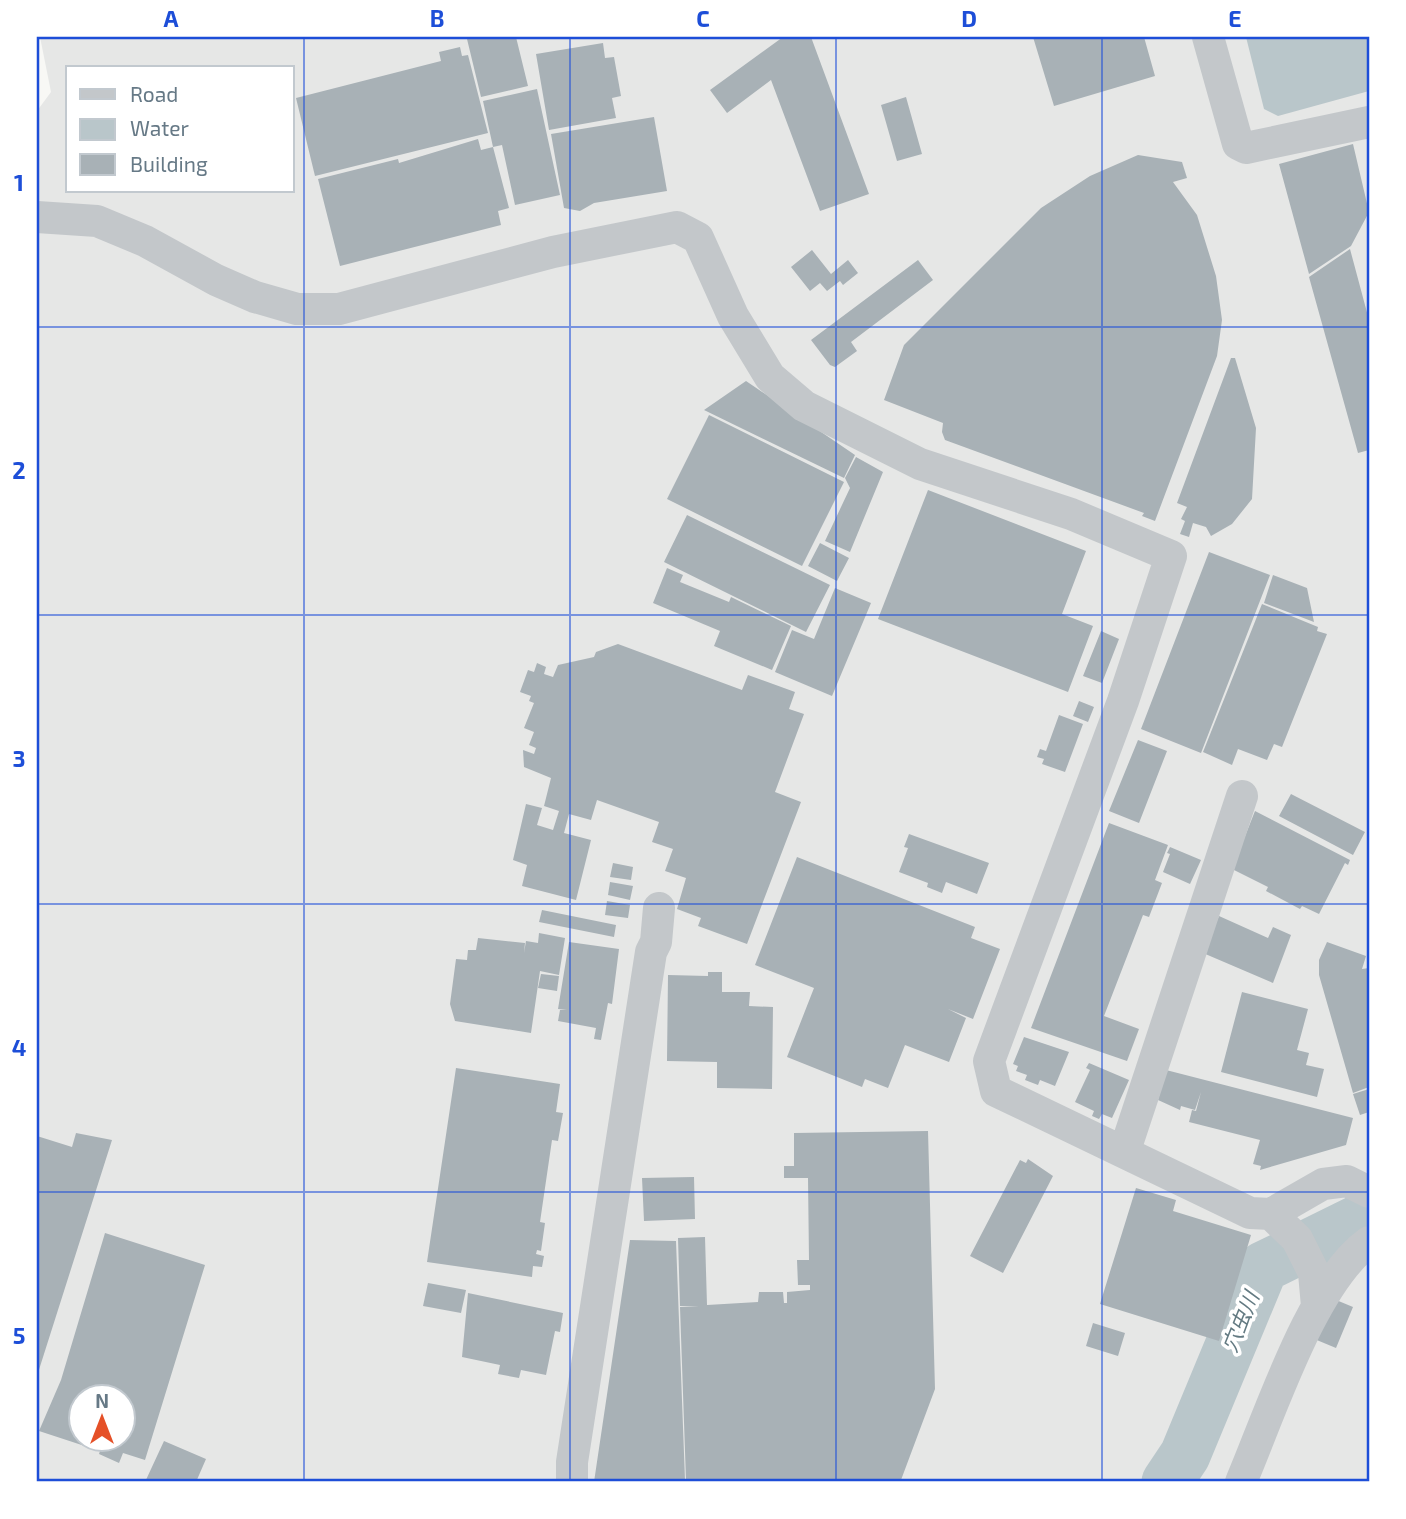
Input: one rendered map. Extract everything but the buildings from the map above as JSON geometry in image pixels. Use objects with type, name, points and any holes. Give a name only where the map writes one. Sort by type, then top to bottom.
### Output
[{"type":"street","points":[[1208,37],[1238,144],[1246,148],[1369,122]]},
{"type":"street","points":[[37,217],[97,221],[145,241],[245,293],[297,309],[339,309],[553,252],[677,227],[698,238],[733,316],[770,377],[804,406],[920,464],[1071,514],[1171,556],[1123,701],[989,1061],[996,1091],[1068,1127],[1125,1150],[1251,1213],[1271,1214],[1323,1184],[1347,1181],[1369,1192]]},
{"type":"street","points":[[1125,1150],[1242,796]]},
{"type":"street","points":[[572,1482],[572,1462],[651,952],[656,942],[659,908]]},
{"type":"street","points":[[1271,1214],[1297,1239],[1314,1273],[1317,1306]]},
{"type":"street","points":[[1241,1482],[1317,1306],[1333,1277],[1369,1242]]},
{"type":"shaded area","points":[[40,37],[1369,37],[1369,1482],[37,1482],[37,111],[51,92]]},
{"type":"water","points":[[1246,37],[1369,37],[1369,91],[1278,116],[1264,109]]},
{"type":"waterway","name":"穴虫川","points":[[1167,1482],[1185,1455],[1263,1267],[1369,1215]]}]
